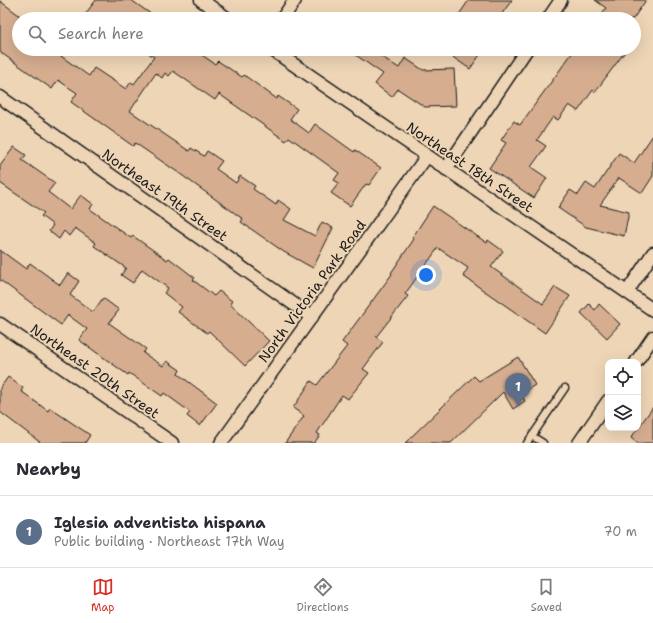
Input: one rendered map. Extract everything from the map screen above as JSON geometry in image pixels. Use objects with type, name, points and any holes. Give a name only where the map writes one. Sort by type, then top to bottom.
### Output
[{"type":"street","points":[[201,0],[218,12]]},
{"type":"street","points":[[287,12],[295,0]]},
{"type":"street","points":[[553,12],[561,0]]},
{"type":"street","name":"Northeast 18th Street","points":[[281,56],[653,310]]},
{"type":"street","points":[[446,169],[522,56]]},
{"type":"street","name":"Northeast 19th Street","points":[[0,97],[312,317]]},
{"type":"street","name":"North Victoria Park Road","points":[[221,443],[427,156]]},
{"type":"street","points":[[626,292],[653,252]]},
{"type":"street","name":"Northeast 20th Street","points":[[0,324],[172,443]]},
{"type":"street","points":[[638,359],[653,337]]},
{"type":"street","points":[[579,443],[605,406]]},
{"type":"lane","points":[[527,443],[565,388]]},
{"type":"lane","points":[[532,436],[542,443]]},
{"type":"building","points":[[96,0],[131,0],[148,12],[87,12]]},
{"type":"building","points":[[469,0],[512,0],[503,12],[461,12]]},
{"type":"building","points":[[595,0],[646,0],[638,12],[603,12],[606,8]]},
{"type":"building","points":[[0,1],[15,12],[12,12],[12,56],[61,56],[89,76],[94,68],[126,89],[131,82],[134,84],[154,57],[153,56],[203,56],[215,64],[218,61],[242,77],[244,75],[277,99],[278,96],[297,109],[290,119],[309,133],[315,124],[354,152],[355,150],[381,168],[369,185],[366,184],[350,206],[331,193],[339,183],[334,180],[339,173],[289,137],[286,141],[219,94],[215,100],[173,71],[169,76],[165,73],[162,78],[156,73],[130,111],[189,151],[191,148],[204,156],[207,151],[222,161],[216,169],[236,183],[240,176],[255,186],[253,189],[276,205],[278,200],[291,209],[284,220],[315,236],[322,222],[333,228],[313,268],[284,252],[241,222],[243,219],[176,171],[135,143],[133,146],[71,102],[77,93],[58,80],[52,89],[0,52]]},
{"type":"building","points":[[357,56],[381,56],[399,68],[405,58],[423,70],[454,69],[456,106],[425,107],[398,89],[392,97],[375,84],[383,74]]},
{"type":"building","points":[[451,56],[479,56],[470,69]]},
{"type":"building","points":[[570,56],[622,56],[595,92],[593,90],[578,111],[569,105],[558,120],[553,117],[537,140],[546,146],[531,167],[547,178],[534,198],[489,168],[506,143],[501,140],[514,121],[520,125]]},
{"type":"building","points":[[653,135],[653,176],[642,193],[619,178],[600,205],[629,212],[624,236],[586,227],[558,208],[570,190],[578,195],[586,183],[595,189],[619,153],[634,163]]},
{"type":"building","points":[[14,147],[26,155],[22,160],[55,183],[48,192],[70,209],[81,195],[93,204],[90,209],[131,238],[133,236],[167,260],[169,258],[195,278],[193,280],[214,296],[219,291],[232,301],[230,304],[269,341],[245,366],[209,331],[207,333],[178,312],[182,307],[164,293],[168,288],[142,269],[133,283],[121,275],[126,268],[94,246],[96,243],[75,228],[69,236],[64,231],[59,239],[49,231],[53,225],[41,216],[44,213],[0,183],[0,166]]},
{"type":"building","points":[[433,206],[487,243],[488,240],[503,251],[491,267],[543,304],[555,287],[570,296],[545,333],[463,276],[468,268],[438,248],[405,294],[408,296],[376,337],[383,342],[363,369],[369,373],[348,399],[342,395],[317,433],[320,435],[314,443],[285,443],[304,416],[293,408],[311,381],[317,385],[347,346],[342,342],[392,274],[391,273],[414,239],[412,238]]},
{"type":"building","points":[[0,250],[26,269],[30,263],[60,285],[68,273],[79,281],[70,295],[93,312],[103,298],[119,310],[109,323],[146,349],[143,353],[163,366],[167,361],[180,370],[178,374],[217,403],[200,426],[187,416],[190,412],[164,393],[162,396],[129,373],[128,375],[79,340],[87,329],[68,315],[61,325],[0,280]]},
{"type":"building","points":[[589,304],[595,310],[599,304],[620,324],[607,338],[581,313]]},
{"type":"building","points":[[518,357],[535,385],[521,394],[525,401],[513,409],[503,392],[451,443],[405,443],[474,376],[479,381]]},
{"type":"building","points":[[8,377],[23,388],[21,391],[48,411],[50,408],[90,435],[85,443],[41,443],[0,412],[0,388]]},
{"type":"building","points":[[653,407],[653,443],[637,443],[631,438],[636,431],[641,431],[641,424]]},
{"type":"place","name":"Iglesia adventista hispana","points":[[518,406]]}]
